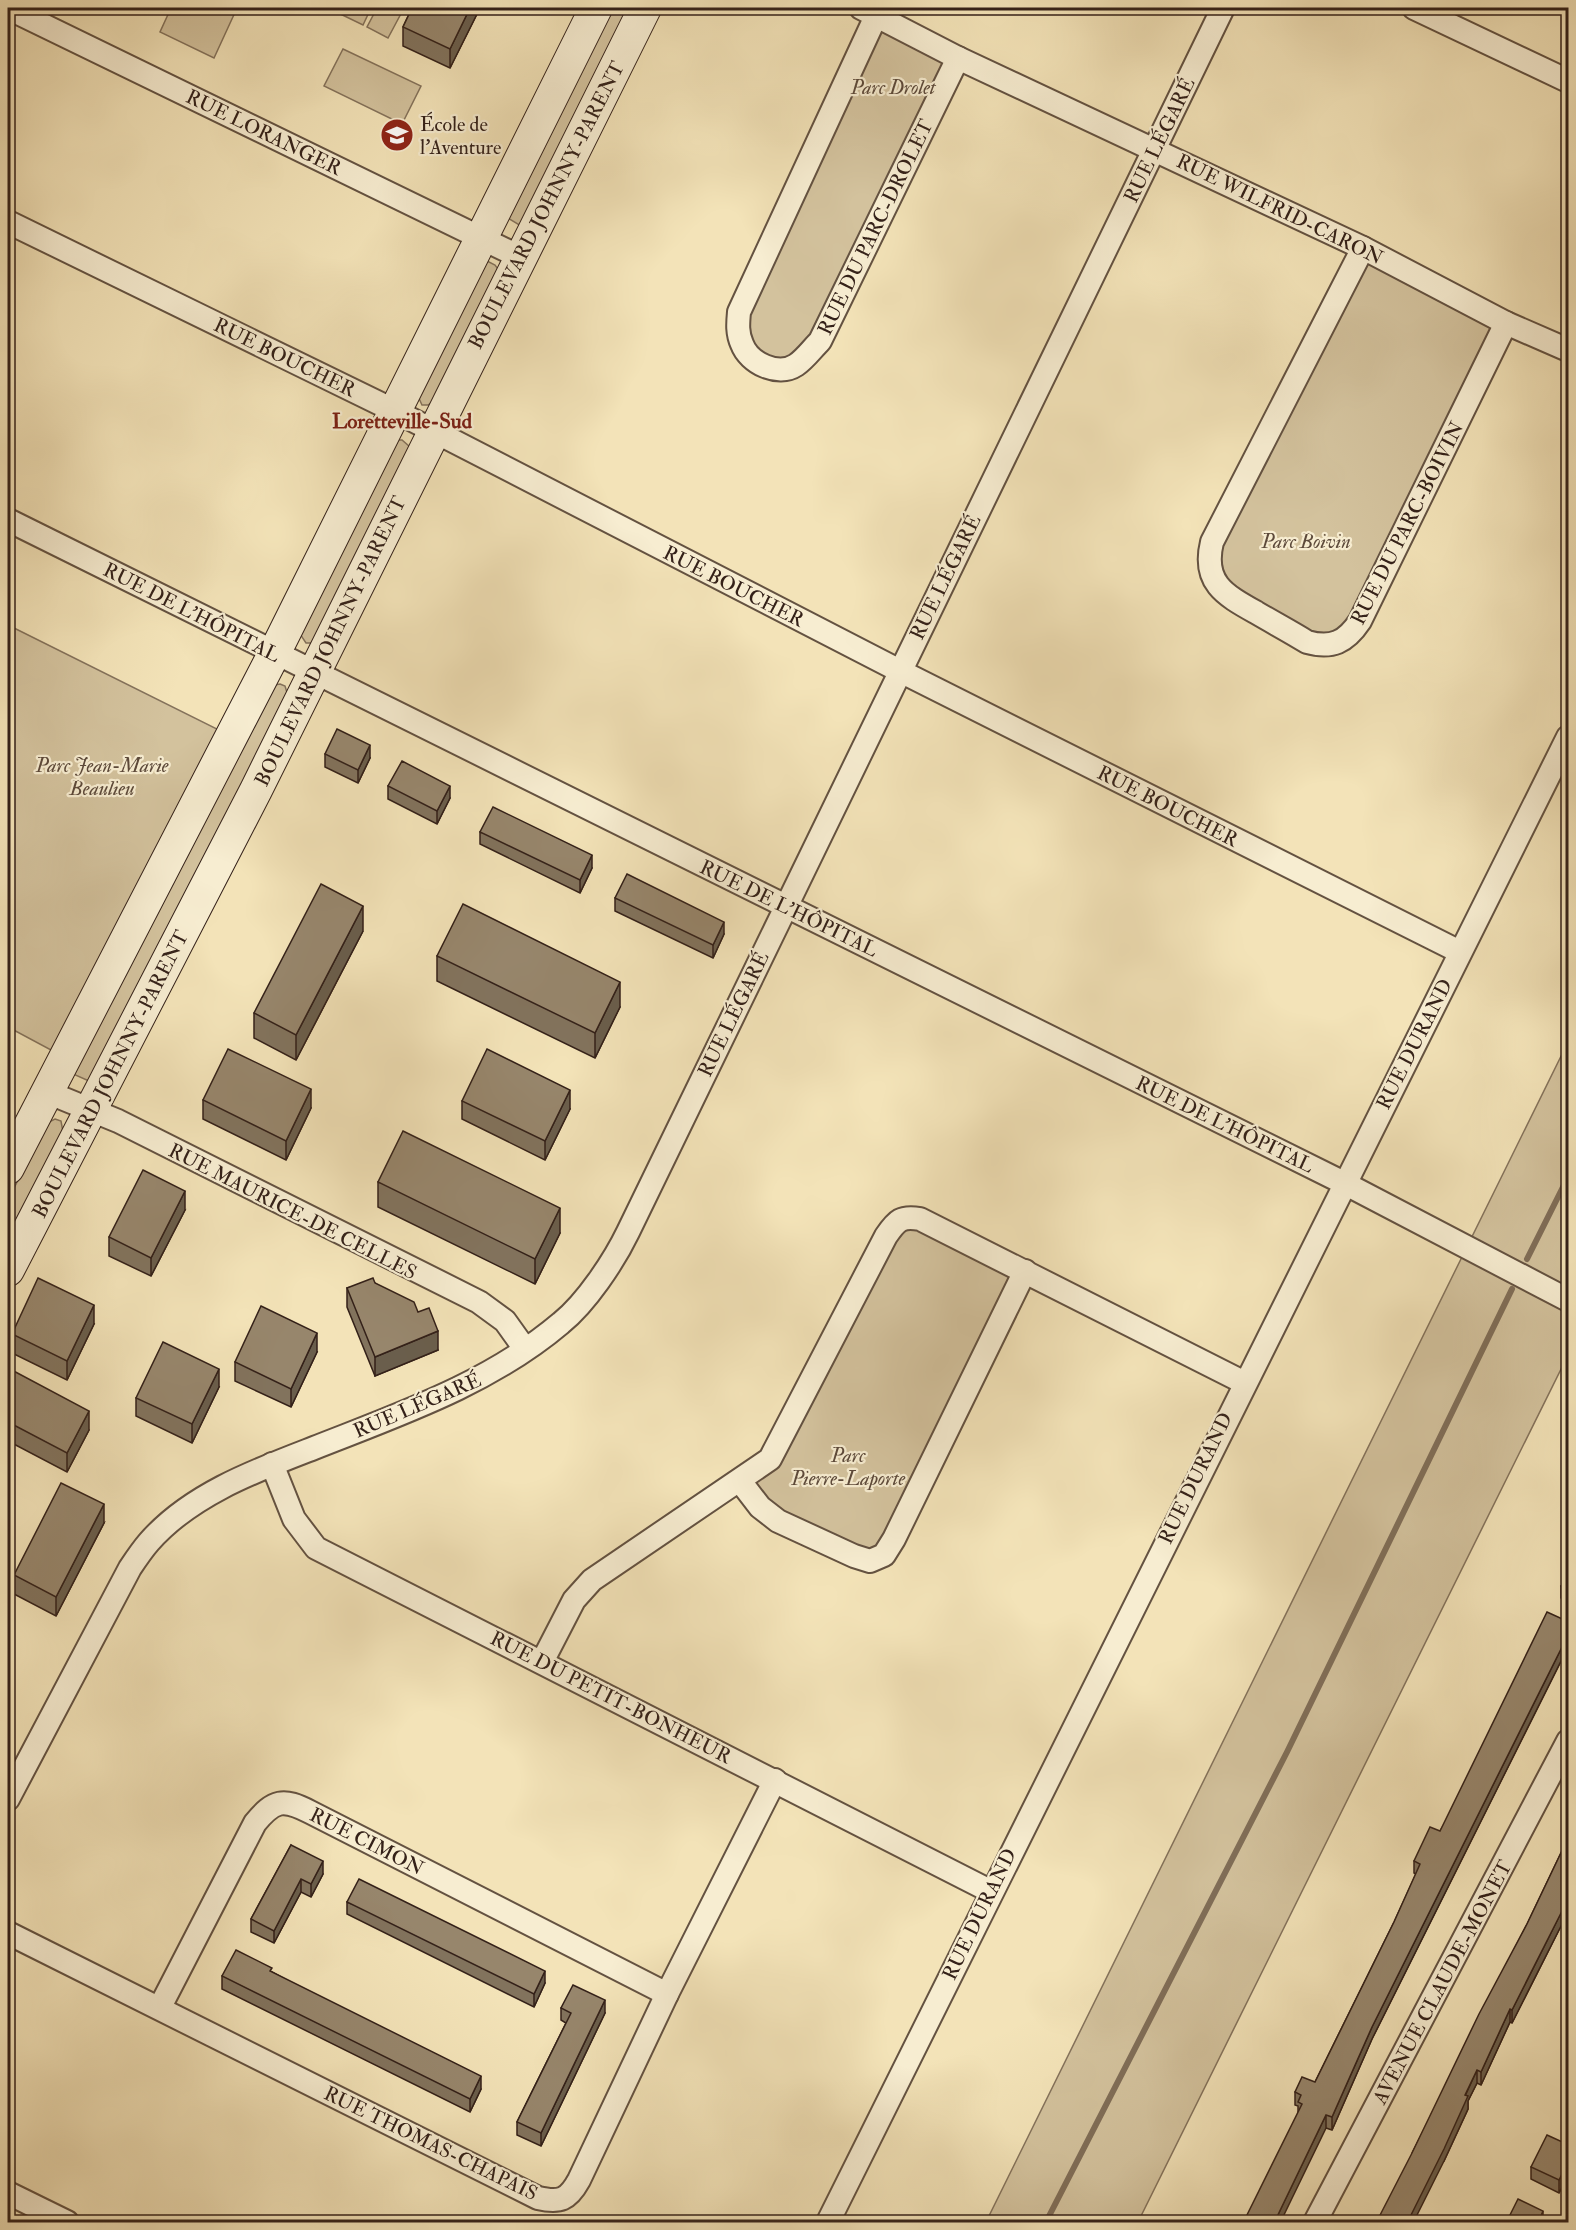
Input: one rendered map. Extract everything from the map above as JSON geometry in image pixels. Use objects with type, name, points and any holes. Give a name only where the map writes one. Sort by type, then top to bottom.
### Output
[{"type":"street","points":[[8,1168],[274,654],[596,8]]},
{"type":"street","name":"BOULEVARD JOHNNY-PARENT","points":[[8,1270],[251,801],[519,257],[645,8]]},
{"type":"street","name":"RUE LÉGARÉ","points":[[8,1799],[130,1568],[150,1541],[173,1520],[213,1492],[272,1464],[441,1398],[488,1374],[562,1323],[595,1285],[624,1239],[1223,8]]},
{"type":"street","points":[[1414,8],[1569,81]]},
{"type":"street","name":"RUE LORANGER","points":[[9,9],[519,257]]},
{"type":"street","name":"RUE WILFRID-CARON","points":[[869,12],[958,58],[1363,248],[1506,322],[1569,350]]},
{"type":"street","name":"RUE DU PARC-DROLET","points":[[869,12],[739,312],[738,330],[742,347],[765,367],[779,370],[795,366],[820,341],[958,58]]},
{"type":"street","name":"RUE BOUCHER","points":[[8,222],[395,411],[900,671],[1460,952]]},
{"type":"street","name":"RUE DU PARC-BOIVIN","points":[[1363,248],[1212,542],[1208,557],[1210,572],[1227,597],[1307,642],[1322,646],[1335,643],[1350,636],[1360,621],[1506,322]]},
{"type":"street","name":"RUE DE L'HÔPITAL","points":[[8,520],[1344,1183],[1569,1300]]},
{"type":"street","name":"RUE DURAND","points":[[828,2223],[1243,1382],[1569,737]]},
{"type":"street","name":"RUE MAURICE-DE CELLES","points":[[47,1092],[118,1121],[479,1302],[505,1321],[525,1349]]},
{"type":"street","points":[[542,1662],[574,1600],[592,1580],[770,1460],[886,1236],[895,1224],[906,1217],[920,1219],[1243,1382]]},
{"type":"street","points":[[740,1481],[760,1507],[778,1521],[854,1556],[870,1561],[884,1555],[894,1539],[1025,1271]]},
{"type":"street","name":"RUE DU PETIT-BONHEUR","points":[[272,1464],[294,1519],[316,1548],[990,1891]]},
{"type":"street","name":"AVENUE CLAUDE-MONET","points":[[1315,2223],[1569,1741]]},
{"type":"street","name":"RUE THOMAS-CHAPAIS","points":[[8,1932],[538,2198],[553,2202],[573,2191],[579,2180],[667,1994],[775,1780]]},
{"type":"street","name":"RUE CIMON","points":[[160,2007],[255,1823],[268,1808],[281,1803],[294,1804],[667,1994]]},
{"type":"street","points":[[8,2193],[68,2223]]},
{"type":"green space","points":[[171,8],[237,8],[214,58],[160,32]]},
{"type":"green space","points":[[328,8],[371,8],[363,25]]},
{"type":"green space","points":[[377,8],[404,8],[388,38],[367,27]]},
{"type":"green space","points":[[610,8],[630,8],[521,226],[506,217]]},
{"type":"green space","name":"Parc Drolet","points":[[876,16],[958,58],[795,366],[752,357],[739,312]]},
{"type":"green space","points":[[343,49],[421,86],[402,124],[324,86]]},
{"type":"green space","name":"Parc Boivin","points":[[1363,248],[1506,323],[1360,621],[1335,643],[1227,597],[1212,542]]},
{"type":"green space","points":[[487,261],[498,269],[432,403],[422,405],[417,394]]},
{"type":"green space","points":[[398,440],[402,440],[410,447],[312,643],[306,643],[300,634]]},
{"type":"green space","name":"Parc Jean-Marie Beaulieu","points":[[8,625],[231,736],[64,1057],[8,1027]]},
{"type":"green space","points":[[275,685],[285,686],[288,696],[89,1081],[73,1074]]},
{"type":"green space","points":[[1568,1042],[1568,1355],[1138,2222],[986,2222]]},
{"type":"green space","points":[[55,1119],[61,1121],[63,1132],[8,1238],[8,1200],[47,1123]]},
{"type":"green space","name":"Parc Pierre-Laporte","points":[[906,1217],[1025,1271],[884,1555],[778,1521],[740,1481],[770,1459]]},
{"type":"building","points":[[412,8],[470,8],[450,49],[403,27]]},
{"type":"building","points":[[337,729],[370,745],[358,770],[325,754]]},
{"type":"building","points":[[402,761],[450,786],[437,811],[388,786]]},
{"type":"building","points":[[493,807],[592,855],[580,880],[480,832]]},
{"type":"building","points":[[627,874],[724,922],[713,945],[615,898]]},
{"type":"building","points":[[321,884],[363,906],[296,1035],[254,1013]]},
{"type":"building","points":[[463,904],[620,982],[595,1033],[437,956]]},
{"type":"building","points":[[228,1049],[311,1089],[286,1141],[203,1100]]},
{"type":"building","points":[[487,1049],[570,1090],[545,1141],[462,1101]]},
{"type":"building","points":[[403,1131],[560,1208],[535,1259],[378,1182]]},
{"type":"building","points":[[143,1170],[185,1191],[151,1258],[109,1237]]},
{"type":"building","points":[[38,1278],[94,1305],[67,1361],[12,1334]]},
{"type":"building","points":[[373,1278],[375,1283],[414,1302],[418,1312],[429,1308],[438,1331],[375,1357],[347,1288]]},
{"type":"building","points":[[261,1306],[317,1333],[291,1389],[235,1362]]},
{"type":"building","points":[[163,1342],[219,1369],[192,1424],[136,1398]]},
{"type":"building","points":[[8,1368],[89,1411],[67,1453],[8,1422]]},
{"type":"building","points":[[61,1483],[104,1504],[56,1597],[14,1575]]},
{"type":"building","points":[[1569,1578],[1569,1593],[1561,1586]]},
{"type":"building","points":[[1547,1612],[1569,1622],[1569,1633],[1372,2027],[1332,2117],[1326,2115],[1274,2223],[1243,2223],[1302,2104],[1298,2102],[1301,2095],[1295,2092],[1302,2077],[1315,2082],[1394,1922],[1420,1864],[1414,1861],[1430,1827],[1440,1831]]},
{"type":"building","points":[[1569,1836],[1569,1897],[1512,2010],[1510,2009],[1481,2072],[1477,2070],[1444,2149],[1407,2223],[1376,2223],[1479,2014],[1527,1924]]},
{"type":"building","points":[[291,1845],[323,1861],[311,1884],[301,1879],[274,1931],[251,1919]]},
{"type":"building","points":[[359,1879],[545,1971],[534,1994],[347,1902]]},
{"type":"building","points":[[236,1950],[272,1968],[270,1971],[481,2076],[470,2099],[222,1976]]},
{"type":"building","points":[[573,1985],[605,2000],[541,2133],[517,2122],[571,2013],[561,2008]]},
{"type":"building","points":[[1569,2098],[1569,2111],[1563,2109]]},
{"type":"building","points":[[1547,2135],[1569,2145],[1569,2160],[1559,2180],[1531,2167]]},
{"type":"building","points":[[1518,2199],[1543,2211],[1538,2223],[1506,2223]]},
{"type":"waterway","points":[[1527,1259],[1568,1177]]},
{"type":"waterway","points":[[1046,2222],[1287,1752],[1512,1289]]},
{"type":"place","name":"École de l'Aventure","points":[[397,135]]},
{"type":"district","name":"Loretteville-Sud","points":[[402,421]]}]
